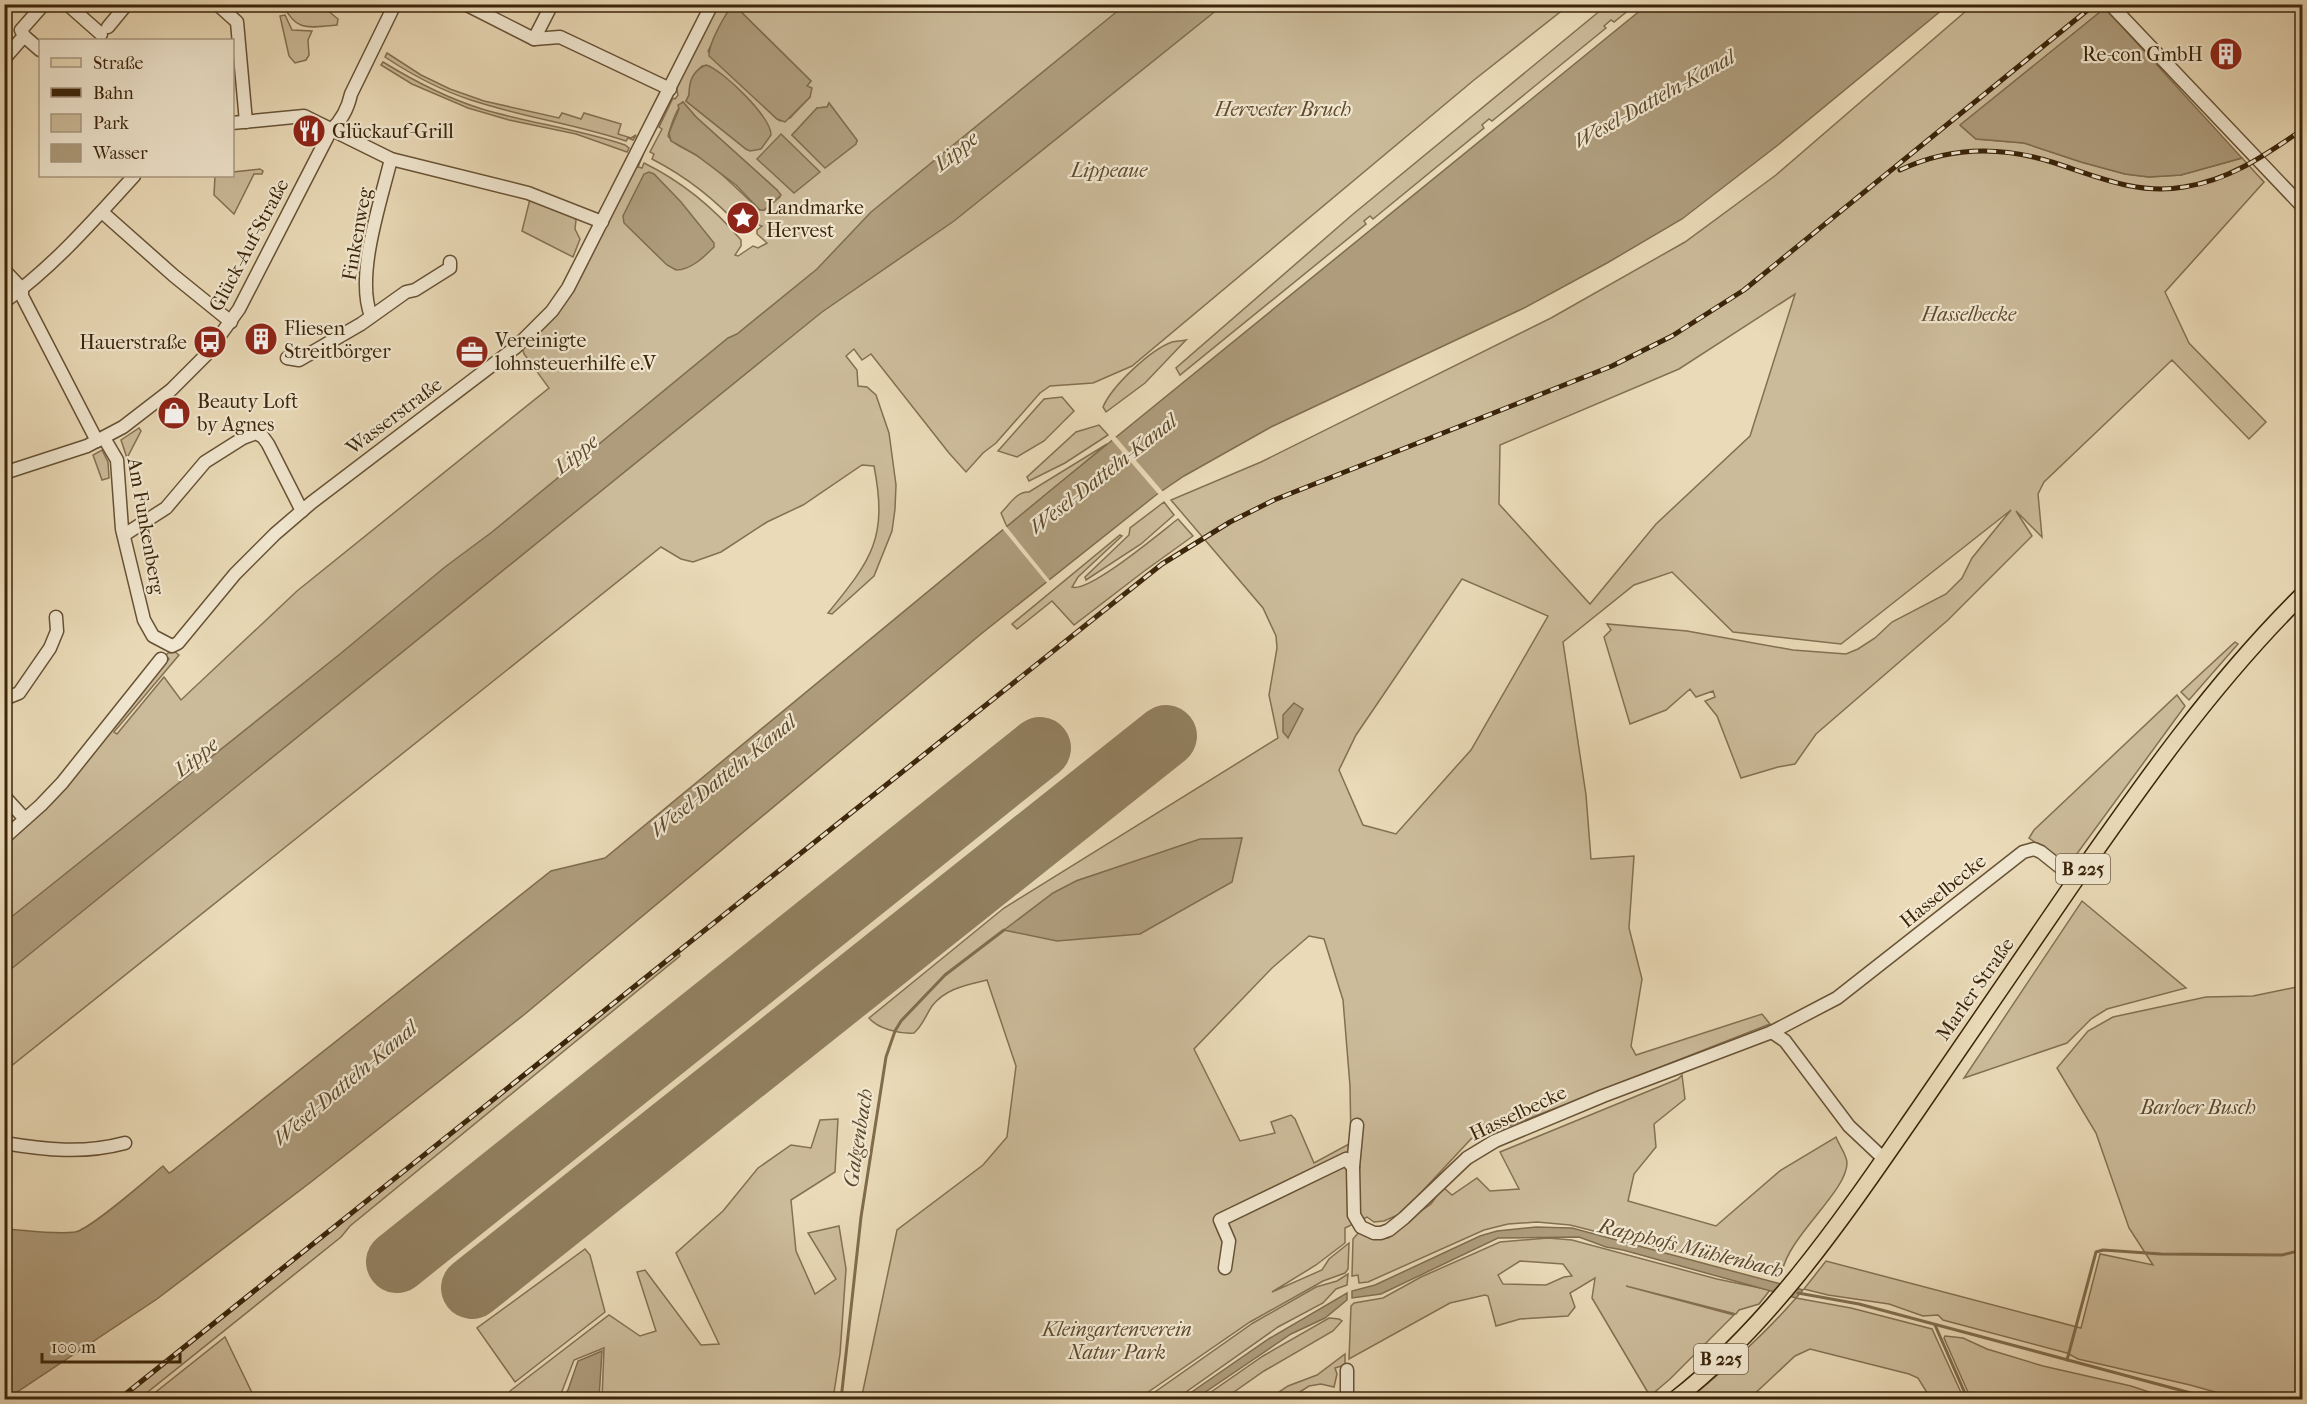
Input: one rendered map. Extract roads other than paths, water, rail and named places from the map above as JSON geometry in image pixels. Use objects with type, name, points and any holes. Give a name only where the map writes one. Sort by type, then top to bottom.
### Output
[{"type":"main road","name":"Marler Straße","points":[[1674,1400],[1723,1358],[1765,1315],[1816,1250],[1884,1158],[2131,800],[2198,712],[2263,635],[2302,595]]},
{"type":"street","points":[[39,49],[24,36],[21,30],[44,4]]},
{"type":"street","points":[[67,4],[102,33],[127,4]]},
{"type":"street","points":[[217,4],[237,22],[246,122]]},
{"type":"street","name":"Glück-Auf-Straße","points":[[4,473],[100,440],[147,410],[206,355],[231,322],[332,130],[332,120],[343,100],[351,94],[395,4]]},
{"type":"street","points":[[465,4],[534,39],[560,37],[670,89]]},
{"type":"street","points":[[534,39],[552,4]]},
{"type":"street","name":"Wasserstraße","points":[[172,646],[178,643],[246,562],[302,510],[516,347],[552,311],[568,288],[712,4]]},
{"type":"street","points":[[2110,4],[2302,206]]},
{"type":"street","points":[[4,59],[24,36]]},
{"type":"street","points":[[234,123],[304,116],[391,159],[528,193],[602,222]]},
{"type":"street","name":"Finkenweg","points":[[371,316],[365,283],[391,159]]},
{"type":"street","points":[[4,302],[22,289],[102,212],[133,177]]},
{"type":"street","points":[[102,212],[173,275],[231,322]]},
{"type":"street","points":[[287,358],[300,360],[361,324],[406,292],[414,291],[450,268],[450,262]]},
{"type":"street","points":[[4,270],[22,289]]},
{"type":"street","name":"Am Funkenberg","points":[[22,289],[22,296],[100,440],[117,460],[124,535],[144,620],[153,636],[172,646]]},
{"type":"street","points":[[124,535],[166,508],[205,462],[243,438],[256,433],[268,444],[302,510]]},
{"type":"street","points":[[4,699],[19,693],[50,648],[57,631],[56,617]]},
{"type":"street","points":[[4,838],[62,783],[161,659]]},
{"type":"street","points":[[4,796],[25,819]]},
{"type":"street","name":"Hasselbecke","points":[[1357,1125],[1353,1167],[1355,1219],[1367,1231],[1382,1233],[1404,1218],[1467,1158],[1495,1141],[1603,1096],[1772,1032],[1847,992],[2023,852],[2034,849],[2041,852],[2076,880]]},
{"type":"street","points":[[1772,1032],[1785,1041],[1849,1126],[1884,1158]]},
{"type":"street","points":[[4,1143],[70,1151],[107,1148],[125,1143]]},
{"type":"street","points":[[1225,1268],[1229,1241],[1220,1220],[1346,1159],[1353,1167]]},
{"type":"street","points":[[1347,1370],[1347,1400]]},
{"type":"street","points":[[335,1400],[352,1400]]},
{"type":"water","points":[[734,5],[811,81],[807,86],[812,88],[810,97],[785,122],[777,119],[709,56],[711,44],[718,29]]},
{"type":"water","name":"Lippe","points":[[1125,5],[1223,5],[954,221],[822,312],[5,974],[5,922],[445,567],[492,532],[728,338],[737,334],[817,269],[871,212]]},
{"type":"water","name":"Wesel-Datteln-Kanal","points":[[1647,5],[1948,5],[1778,145],[1682,219],[1524,308],[1271,427],[1184,476],[1156,495],[981,634],[525,1014],[157,1299],[5,1400],[5,1229],[59,1233],[83,1229],[163,1166],[169,1173],[171,1172],[551,871],[605,858],[1051,490]]},
{"type":"water","points":[[2105,8],[2242,158],[2181,175],[2149,177],[2125,174],[2024,143],[1976,139],[1960,125]]},
{"type":"water","points":[[706,65],[745,95],[763,117],[771,135],[761,149],[750,151],[746,149],[686,101],[692,77],[697,70]]},
{"type":"water","points":[[683,102],[696,117],[781,195],[764,210],[760,210],[736,185],[696,155],[671,141],[669,133],[679,109],[678,105]]},
{"type":"water","points":[[829,103],[857,140],[856,144],[825,168],[792,135],[817,108],[827,107]]},
{"type":"water","points":[[781,134],[820,172],[794,193],[757,159]]},
{"type":"water","points":[[649,172],[654,174],[681,202],[714,243],[714,247],[706,255],[687,268],[676,270],[667,265],[624,223],[623,216],[644,174]]},
{"type":"water","points":[[1294,703],[1303,709],[1288,738],[1283,732],[1283,715]]},
{"type":"water","points":[[1242,838],[1232,882],[1140,934],[1057,941],[1004,930],[1053,893],[1076,881],[1200,839]]},
{"type":"water","points":[[1536,1227],[1572,1228],[1803,1290],[1796,1298],[1606,1247],[1579,1237],[1498,1238],[1381,1294],[1352,1298],[1352,1291],[1375,1285],[1480,1236],[1497,1231]]},
{"type":"water","points":[[1347,1293],[1347,1300],[1325,1318],[1291,1334],[1195,1399],[1180,1400],[1270,1338]]},
{"type":"water","points":[[602,1351],[599,1399],[562,1399],[568,1390],[578,1361]]},
{"type":"waterway","name":"Galgenbach","points":[[841,1400],[861,1217],[886,1057],[895,1031],[901,1021],[945,975],[1004,930]]},
{"type":"waterway","points":[[2067,1360],[2096,1252],[2103,1250],[2161,1254],[2282,1255],[2302,1250]]},
{"type":"waterway","name":"Rapphofs Mühlenbach","points":[[1798,1293],[1859,1304],[2217,1400]]},
{"type":"waterway","points":[[1935,1325],[1968,1400]]},
{"type":"railway","points":[[118,1400],[1162,564],[1230,522],[1274,500],[1612,366],[1672,336],[1744,290],[2095,4]]},
{"type":"railway","points":[[1900,170],[1938,156],[1996,151],[2035,157],[2134,187],[2167,189],[2217,179],[2261,157],[2302,130]]},
{"type":"place","name":"Re-con GmbH","points":[[2226,54]]},
{"type":"place","name":"Glückauf-Grill","points":[[309,131]]},
{"type":"place","name":"Landmarke Hervest","points":[[743,218]]},
{"type":"place","name":"Fliesen Streitbörger","points":[[261,339]]},
{"type":"place","name":"Hauerstraße","points":[[210,342]]},
{"type":"place","name":"Vereinigte lohnsteuerhilfe e.V","points":[[472,352]]},
{"type":"place","name":"Beauty Loft by Agnes","points":[[174,413]]},
{"type":"park label","name":"Hervester Bruch","points":[[1283,109]]},
{"type":"park label","name":"Lippeaue","points":[[1109,170]]},
{"type":"park label","name":"Barloer Busch","points":[[2198,1107]]},
{"type":"park label","name":"Kleingartenverein Natur Park","points":[[1117,1340]]}]
